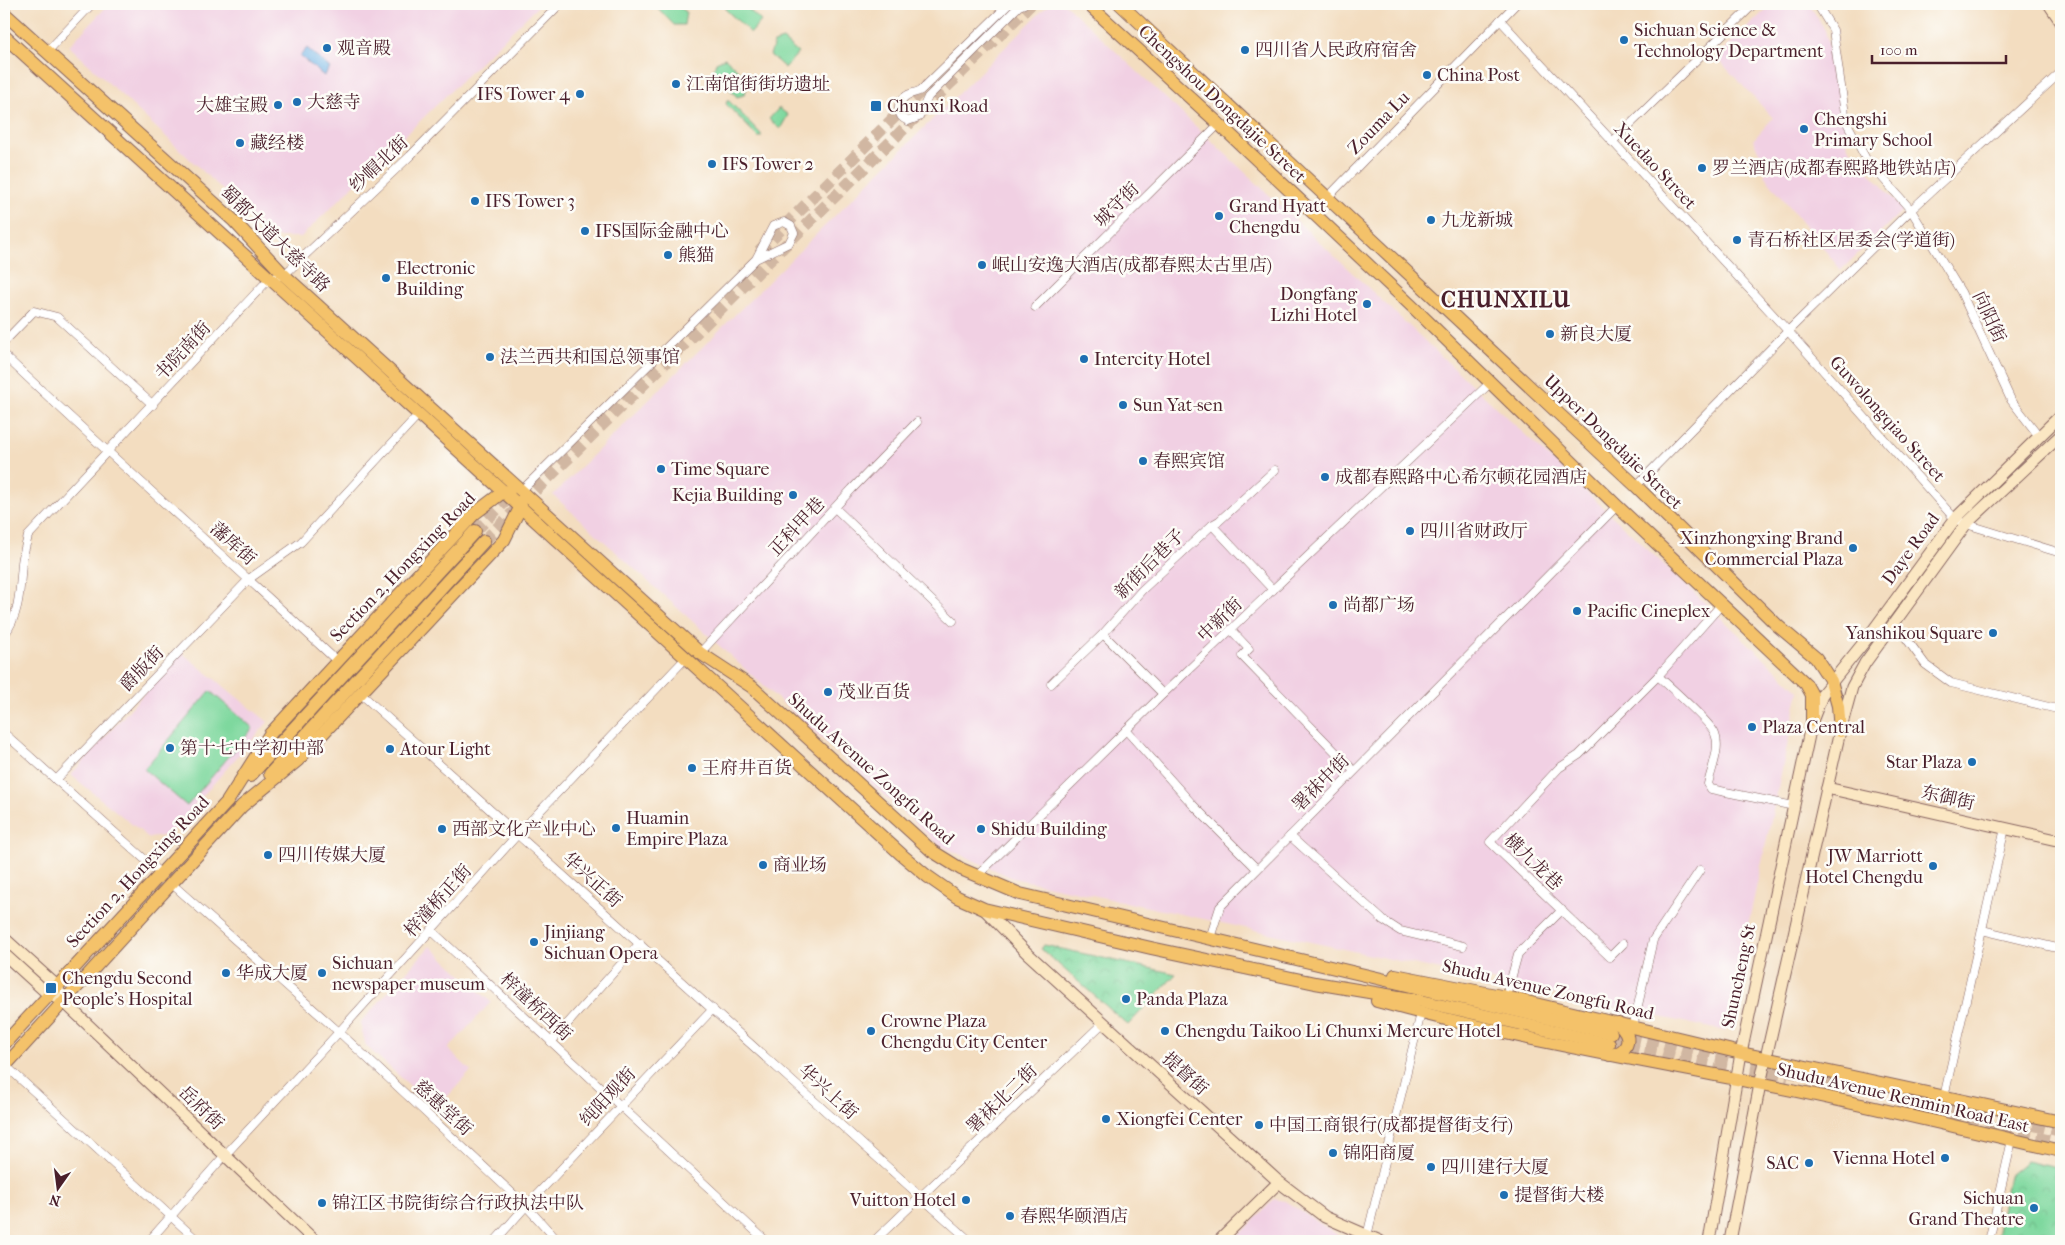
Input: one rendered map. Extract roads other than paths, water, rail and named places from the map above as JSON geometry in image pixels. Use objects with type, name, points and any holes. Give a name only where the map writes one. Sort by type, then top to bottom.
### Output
[{"type":"main road","name":"Chengshou Dongdajie Street","points":[[1088,4],[1219,124],[1490,383]]},
{"type":"main road","name":"Chengshou Dongdajie Street","points":[[1120,4],[1327,198]]},
{"type":"main road","points":[[2049,4],[2061,22]]},
{"type":"main road","name":"蜀都大道大慈寺路","points":[[4,13],[232,220],[284,275],[522,490]]},
{"type":"main road","name":"蜀都大道大慈寺路","points":[[4,36],[520,508]]},
{"type":"main road","name":"Upper Dongdajie Street","points":[[1327,198],[1636,486],[1778,626],[1816,658],[1832,681],[1838,706],[1840,731]]},
{"type":"main road","points":[[1490,383],[1806,684],[1812,695],[1812,721]]},
{"type":"main road","name":"Daye Road","points":[[1812,721],[1818,702],[1832,681],[1869,636],[1955,518],[2061,416]]},
{"type":"main road","name":"Daye Road","points":[[1840,731],[1852,687],[1865,663],[1966,524],[2061,435]]},
{"type":"main road","name":"Section 2, Hongxing Road","points":[[4,1044],[227,802],[270,734],[474,514],[503,492],[522,490],[520,508],[504,540],[298,760],[242,806],[63,1000],[5,1066]]},
{"type":"main road","name":"Shudu Avenue Zongfu Road","points":[[522,490],[700,653],[752,687],[932,851],[961,869],[1020,894],[1322,964],[1612,1039],[1736,1079]]},
{"type":"main road","name":"Shudu Avenue Zongfu Road","points":[[520,508],[921,871],[957,897],[984,909],[1315,984],[1421,1013],[1612,1039],[1633,1028],[1766,1058]]},
{"type":"main road","points":[[227,802],[475,531]]},
{"type":"main road","points":[[242,806],[484,541]]},
{"type":"main road","points":[[1762,643],[1772,644],[1778,638],[1778,626]]},
{"type":"main road","name":"Shuncheng St","points":[[1709,1241],[1741,1053],[1812,721]]},
{"type":"main road","points":[[1730,1241],[1760,1084],[1840,731]]},
{"type":"main road","name":"东御街","points":[[1826,788],[2061,841]]},
{"type":"main road","name":"提督街","points":[[984,909],[1027,954],[1279,1182],[1325,1216],[1380,1241]]},
{"type":"main road","points":[[4,938],[53,991]]},
{"type":"main road","points":[[4,954],[63,1000]]},
{"type":"main road","name":"Shudu Avenue Zongfu Road","points":[[1322,964],[1423,979],[1506,997],[1612,1039]]},
{"type":"main road","name":"Shudu Avenue Zongfu Road","points":[[1315,984],[1417,1000],[1612,1039]]},
{"type":"main road","name":"岳府街","points":[[63,1000],[315,1241]]},
{"type":"main road","name":"Shudu Avenue Renmin Road East","points":[[1766,1058],[2061,1122]]},
{"type":"main road","name":"Shudu Avenue Renmin Road East","points":[[1736,1079],[2061,1151]]},
{"type":"main road","points":[[1219,1241],[1279,1182]]},
{"type":"street","points":[[47,52],[92,4]]},
{"type":"street","name":"纱帽北街","points":[[284,275],[410,156],[560,4]]},
{"type":"street","points":[[1010,4],[921,90],[911,93],[903,99],[898,108],[903,119],[908,121],[919,117],[928,97],[1019,6],[1024,4]]},
{"type":"street","name":"Zouma Lu","points":[[1327,198],[1516,4]]},
{"type":"street","points":[[1612,142],[1754,4]]},
{"type":"street","name":"向阳街","points":[[1817,4],[1833,30],[1846,121],[1866,159],[1911,210],[1961,292],[2011,400],[2039,436]]},
{"type":"street","name":"Xuedao Street","points":[[1500,20],[1788,331]]},
{"type":"street","points":[[1636,486],[1788,331],[1911,210],[2061,72]]},
{"type":"street","name":"城守街","points":[[1035,306],[1219,124]]},
{"type":"street","points":[[522,490],[756,259],[773,226],[780,222],[791,226],[794,233],[789,244],[756,259]]},
{"type":"street","points":[[269,279],[284,275]]},
{"type":"street","name":"书院南街","points":[[4,635],[15,612],[20,589],[22,561],[28,536],[106,452],[153,405],[269,279]]},
{"type":"street","points":[[4,342],[34,310],[57,317],[153,405]]},
{"type":"street","name":"Guwolongqiao Street","points":[[1788,331],[1955,518],[1966,524],[2061,553]]},
{"type":"street","name":"藩库街","points":[[4,355],[106,452],[250,579],[338,661]]},
{"type":"street","name":"中新街","points":[[977,876],[1163,694],[1490,383]]},
{"type":"street","name":"爵版街","points":[[56,780],[250,579],[301,542],[418,415]]},
{"type":"street","name":"正科甲巷","points":[[700,653],[916,422]]},
{"type":"street","name":"新街后巷子","points":[[1052,684],[1103,634],[1142,590],[1275,470]]},
{"type":"street","name":"署袜中街","points":[[1210,938],[1220,907],[1617,506]]},
{"type":"street","points":[[835,508],[953,621]]},
{"type":"street","points":[[1212,525],[1273,590]]},
{"type":"street","points":[[1721,605],[1658,676],[1716,734],[1716,746],[1708,784],[1711,789],[1794,806]]},
{"type":"street","points":[[1895,623],[1925,664],[1951,683],[2061,710]]},
{"type":"street","points":[[1231,630],[1249,649],[1242,656],[1354,771]]},
{"type":"street","points":[[1103,634],[1163,694]]},
{"type":"street","name":"梓潼桥正街","points":[[149,1241],[518,834],[686,658]]},
{"type":"street","name":"横九龙巷","points":[[1623,944],[1610,957],[1490,842],[1559,768],[1579,755],[1658,676]]},
{"type":"street","name":"华兴正街","points":[[360,693],[713,1009]]},
{"type":"street","points":[[1126,730],[1193,805],[1257,869]]},
{"type":"street","points":[[4,733],[161,874]]},
{"type":"street","points":[[1944,1097],[2005,828]]},
{"type":"street","points":[[1290,836],[1383,920],[1400,931],[1463,946]]},
{"type":"street","points":[[1633,1028],[1653,940],[1700,870]]},
{"type":"street","name":"慈惠堂街","points":[[172,884],[339,1032],[526,1206],[558,1241]]},
{"type":"street","points":[[1506,997],[1518,954],[1562,910]]},
{"type":"street","points":[[1982,930],[2061,949]]},
{"type":"street","name":"梓潼桥西街","points":[[432,931],[766,1241]]},
{"type":"street","points":[[551,1042],[640,943]]},
{"type":"street","name":"纯阳观街","points":[[495,1241],[713,1009]]},
{"type":"street","name":"华兴上街","points":[[713,1009],[970,1241]]},
{"type":"street","points":[[1367,1236],[1421,1013]]},
{"type":"street","name":"署袜北二街","points":[[874,1241],[1103,1023]]},
{"type":"street","points":[[5,1066],[198,1241]]},
{"type":"street","points":[[1989,1241],[2012,1140]]},
{"type":"water","points":[[307,48],[330,68],[324,76],[300,56]]},
{"type":"tunnel","points":[[484,541],[1031,4]]},
{"type":"tunnel","points":[[759,251],[928,84]]},
{"type":"tunnel","points":[[475,531],[517,490]]},
{"type":"tunnel","points":[[1611,1033],[2061,1131]]},
{"type":"tunnel","points":[[1609,1044],[1787,1083]]},
{"type":"tunnel","points":[[1914,1111],[2061,1143]]},
{"type":"place","name":"Sichuan Science & Technology Department","points":[[1624,40]]},
{"type":"place","name":"观音殿","points":[[327,48]]},
{"type":"place","name":"四川省人民政府宿舍","points":[[1245,50]]},
{"type":"place","name":"China Post","points":[[1427,75]]},
{"type":"place","name":"江南馆街街坊遗址","points":[[676,84]]},
{"type":"place","name":"IFS Tower 4","points":[[580,94]]},
{"type":"place","name":"大慈寺","points":[[297,102]]},
{"type":"place","name":"大雄宝殿","points":[[278,105]]},
{"type":"place","name":"Chunxi Road","points":[[876,106]]},
{"type":"place","name":"Chengshi Primary School","points":[[1804,129]]},
{"type":"place","name":"藏经楼","points":[[240,143]]},
{"type":"place","name":"IFS Tower 2","points":[[712,164]]},
{"type":"place","name":"罗兰酒店(成都春熙路地铁站店)","points":[[1702,168]]},
{"type":"place","name":"IFS Tower 3","points":[[475,201]]},
{"type":"place","name":"Grand Hyatt Chengdu","points":[[1219,216]]},
{"type":"place","name":"九龙新城","points":[[1431,220]]},
{"type":"place","name":"IFS国际金融中心","points":[[585,231]]},
{"type":"place","name":"青石桥社区居委会(学道街)","points":[[1737,240]]},
{"type":"place","name":"熊猫","points":[[668,255]]},
{"type":"place","name":"岷山安逸大酒店(成都春熙太古里店)","points":[[982,265]]},
{"type":"place","name":"Electronic Building","points":[[386,278]]},
{"type":"place","name":"Dongfang Lizhi Hotel","points":[[1367,304]]},
{"type":"place","name":"新良大厦","points":[[1550,334]]},
{"type":"place","name":"法兰西共和国总领事馆","points":[[490,357]]},
{"type":"place","name":"Intercity Hotel","points":[[1084,359]]},
{"type":"place","name":"Sun Yat-sen","points":[[1123,405]]},
{"type":"place","name":"春熙宾馆","points":[[1143,461]]},
{"type":"place","name":"Time Square","points":[[661,469]]},
{"type":"place","name":"成都春熙路中心希尔顿花园酒店","points":[[1325,477]]},
{"type":"place","name":"Kejia Building","points":[[793,495]]},
{"type":"place","name":"四川省财政厅","points":[[1410,531]]},
{"type":"place","name":"Xinzhongxing Brand Commercial Plaza","points":[[1853,548]]},
{"type":"place","name":"尚都广场","points":[[1333,605]]},
{"type":"place","name":"Pacific Cineplex","points":[[1577,611]]},
{"type":"place","name":"Yanshikou Square","points":[[1993,633]]},
{"type":"place","name":"茂业百货","points":[[828,692]]},
{"type":"place","name":"Plaza Central","points":[[1752,727]]},
{"type":"place","name":"第十七中学初中部","points":[[170,748]]},
{"type":"place","name":"Atour Light","points":[[390,749]]},
{"type":"place","name":"Star Plaza","points":[[1972,762]]},
{"type":"place","name":"王府井百货","points":[[692,768]]},
{"type":"place","name":"Huamin Empire Plaza","points":[[616,828]]},
{"type":"place","name":"西部文化产业中心","points":[[442,829]]},
{"type":"place","name":"Shidu Building","points":[[981,829]]},
{"type":"place","name":"四川传媒大厦","points":[[268,855]]},
{"type":"place","name":"商业场","points":[[763,865]]},
{"type":"place","name":"JW Marriott Hotel Chengdu","points":[[1933,866]]},
{"type":"place","name":"Jinjiang Sichuan Opera","points":[[534,942]]},
{"type":"place","name":"华成大厦","points":[[226,973]]},
{"type":"place","name":"Sichuan newspaper museum","points":[[322,973]]},
{"type":"place","name":"Chengdu Second People's Hospital","points":[[51,988]]},
{"type":"place","name":"Panda Plaza","points":[[1126,999]]},
{"type":"place","name":"Crowne Plaza Chengdu City Center","points":[[871,1031]]},
{"type":"place","name":"Chengdu Taikoo Li Chunxi Mercure Hotel","points":[[1165,1031]]},
{"type":"place","name":"Xiongfei Center","points":[[1106,1119]]},
{"type":"place","name":"中国工商银行(成都提督街支行)","points":[[1259,1125]]},
{"type":"place","name":"锦阳商厦","points":[[1333,1153]]},
{"type":"place","name":"Vienna Hotel","points":[[1945,1158]]},
{"type":"place","name":"SAC","points":[[1809,1163]]},
{"type":"place","name":"四川建行大厦","points":[[1431,1167]]},
{"type":"place","name":"提督街大楼","points":[[1504,1195]]},
{"type":"place","name":"Vuitton Hotel","points":[[966,1200]]},
{"type":"place","name":"锦江区书院街综合行政执法中队","points":[[322,1203]]},
{"type":"place","name":"Sichuan Grand Theatre","points":[[2034,1208]]},
{"type":"place","name":"春熙华颐酒店","points":[[1010,1216]]},
{"type":"district","name":"CHUNXILU","points":[[1506,300]]}]
